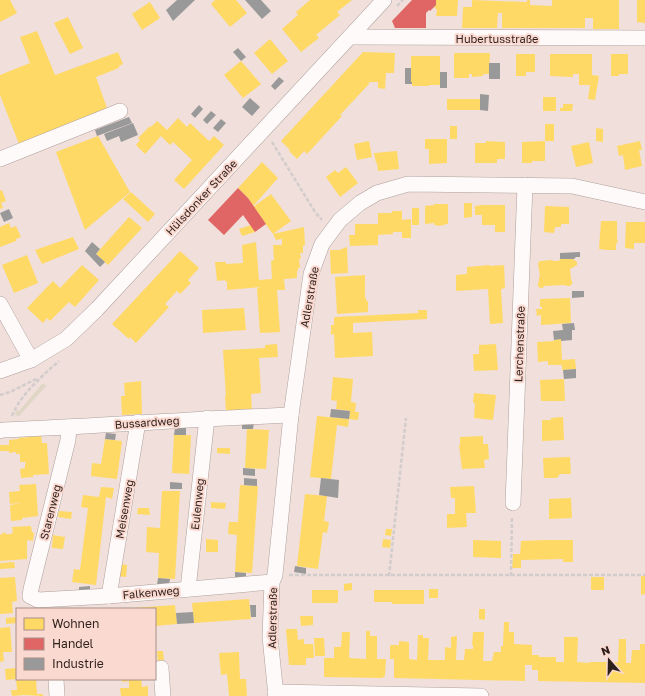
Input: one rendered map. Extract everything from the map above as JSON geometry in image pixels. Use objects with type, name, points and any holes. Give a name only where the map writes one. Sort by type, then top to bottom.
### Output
[{"type":"street","name":"Hülsdonker Straße","points":[[0,371],[31,360],[66,339],[96,309],[384,0]]},
{"type":"street","name":"Hubertusstraße","points":[[350,38],[645,38]]},
{"type":"street","points":[[0,160],[120,111]]},
{"type":"street","name":"Adlerstraße","points":[[275,694],[270,637],[274,579],[291,415],[311,274],[322,244],[333,229],[340,220],[360,203],[377,194],[408,184],[572,186],[645,202]]},
{"type":"street","name":"Lerchenstraße","points":[[514,503],[525,185]]},
{"type":"street","points":[[0,304],[31,360]]},
{"type":"street","name":"Bussardweg","points":[[2,430],[207,418],[291,415]]},
{"type":"street","name":"Eulenweg","points":[[188,589],[207,418]]},
{"type":"street","name":"Meisenweg","points":[[109,596],[138,422]]},
{"type":"street","name":"Starenweg","points":[[30,596],[46,524],[68,440],[68,427]]},
{"type":"street","name":"Falkenweg","points":[[30,596],[38,600],[109,596],[274,579]]},
{"type":"street","points":[[161,668],[163,696]]},
{"type":"street","points":[[56,680],[57,696]]},
{"type":"street","points":[[275,694],[481,696]]},
{"type":"path","points":[[272,142],[315,212],[333,229]]},
{"type":"path","points":[[0,395],[10,392],[40,377],[16,406],[11,419],[2,430]]},
{"type":"path","points":[[389,576],[406,418]]},
{"type":"path","points":[[511,576],[512,520],[514,503]]},
{"type":"path","points":[[274,579],[389,576],[645,575]]},
{"type":"shaded area","points":[[42,384],[47,385],[19,416],[15,415],[16,410],[19,411]]},
{"type":"building: Wohnen","points":[[0,0],[10,0],[17,13],[0,22]]},
{"type":"building: Wohnen","points":[[215,0],[236,0],[247,13],[230,27],[211,4]]},
{"type":"building: Wohnen","points":[[310,0],[352,0],[337,12],[340,15],[316,35],[319,38],[301,52],[282,29],[298,15],[296,12]]},
{"type":"building: Wohnen","points":[[436,0],[458,0],[457,16],[436,16],[437,10],[434,7],[436,5]]},
{"type":"building: Wohnen","points":[[472,0],[527,2],[527,0],[530,0],[530,5],[552,6],[552,0],[619,0],[619,29],[593,29],[593,18],[585,18],[585,28],[502,28],[502,13],[498,13],[497,28],[462,28],[463,7],[472,7]]},
{"type":"building: Wohnen","points":[[637,0],[645,0],[645,23],[637,22]]},
{"type":"building: Wohnen","points":[[150,2],[160,18],[142,30],[132,14]]},
{"type":"building: Wohnen","points":[[68,17],[83,48],[70,54],[54,23]]},
{"type":"building: Wohnen","points":[[37,31],[55,75],[118,52],[123,64],[119,66],[119,68],[96,77],[108,111],[19,144],[0,95],[0,75],[30,63],[20,37]]},
{"type":"building: Wohnen","points":[[270,39],[288,61],[272,74],[254,53]]},
{"type":"building: Wohnen","points":[[363,52],[395,53],[394,73],[386,73],[385,89],[378,88],[378,82],[369,82],[369,84],[340,115],[342,116],[307,154],[304,151],[297,159],[281,141]]},
{"type":"building: Wohnen","points":[[454,53],[490,53],[489,74],[472,77],[472,74],[469,74],[469,78],[454,78]]},
{"type":"building: Wohnen","points":[[516,54],[535,54],[535,72],[526,72],[526,76],[516,76]]},
{"type":"building: Wohnen","points":[[550,54],[592,54],[592,75],[599,76],[595,100],[588,99],[590,85],[579,85],[579,74],[573,74],[573,77],[550,76]]},
{"type":"building: Wohnen","points":[[611,54],[628,54],[628,74],[611,76]]},
{"type":"building: Wohnen","points":[[411,56],[440,56],[440,85],[412,86]]},
{"type":"building: Wohnen","points":[[241,61],[261,84],[243,98],[224,75]]},
{"type":"building: Wohnen","points":[[543,97],[556,97],[556,111],[543,111]]},
{"type":"building: Wohnen","points":[[447,99],[480,99],[480,110],[447,110]]},
{"type":"building: Wohnen","points":[[563,104],[573,104],[572,111],[560,111],[560,108],[563,108]]},
{"type":"building: Wohnen","points":[[178,118],[187,127],[190,123],[209,141],[214,136],[224,145],[184,189],[174,180],[192,160],[173,142],[170,145],[161,136],[145,154],[136,145],[140,140],[138,138],[157,121],[167,130]]},
{"type":"building: Wohnen","points":[[545,124],[554,124],[554,141],[545,141]]},
{"type":"building: Wohnen","points":[[450,126],[457,126],[457,139],[450,139]]},
{"type":"building: Wohnen","points":[[596,128],[603,129],[603,142],[596,141]]},
{"type":"building: Wohnen","points":[[98,136],[130,192],[85,230],[56,152]]},
{"type":"building: Wohnen","points":[[425,139],[447,139],[447,163],[429,164],[429,149],[425,149]]},
{"type":"building: Wohnen","points":[[369,141],[372,157],[357,160],[354,144]]},
{"type":"building: Wohnen","points":[[486,141],[505,142],[505,159],[497,159],[497,163],[475,163],[475,143],[486,143]]},
{"type":"building: Wohnen","points":[[545,141],[545,161],[522,163],[522,142]]},
{"type":"building: Wohnen","points":[[640,141],[642,150],[639,150],[642,166],[625,170],[623,155],[619,156],[617,146]]},
{"type":"building: Wohnen","points":[[589,142],[593,163],[576,167],[571,146]]},
{"type":"building: Wohnen","points":[[397,151],[399,169],[378,171],[374,153]]},
{"type":"building: Wohnen","points":[[262,162],[278,178],[253,206],[248,198],[238,188]]},
{"type":"building: Wohnen","points":[[346,167],[358,183],[340,197],[326,177],[335,170],[338,173]]},
{"type":"building: Wohnen","points":[[2,190],[6,201],[1,203],[3,208],[0,209],[0,191]]},
{"type":"building: Wohnen","points":[[131,192],[155,214],[148,222],[123,199]]},
{"type":"building: Wohnen","points":[[271,194],[291,221],[273,234],[253,207]]},
{"type":"building: Wohnen","points":[[464,203],[472,203],[472,217],[464,218]]},
{"type":"building: Wohnen","points":[[434,204],[448,204],[448,224],[437,226],[434,225],[434,223],[425,224],[425,206]]},
{"type":"building: Wohnen","points":[[505,205],[505,232],[495,232],[495,225],[482,225],[482,215],[475,215],[475,206]]},
{"type":"building: Wohnen","points":[[545,206],[569,207],[569,224],[561,224],[561,227],[555,227],[554,233],[544,232]]},
{"type":"building: Wohnen","points":[[412,208],[419,208],[419,225],[412,225]]},
{"type":"building: Wohnen","points":[[392,211],[402,211],[402,220],[411,219],[411,238],[402,238],[402,232],[393,232],[393,234],[378,235],[378,245],[350,246],[349,235],[355,235],[355,224],[378,224],[378,213],[392,213]]},
{"type":"building: Wohnen","points":[[129,217],[142,228],[108,265],[96,254]]},
{"type":"building: Wohnen","points":[[601,221],[617,221],[618,242],[616,244],[616,250],[599,249]]},
{"type":"building: Wohnen","points":[[626,222],[645,222],[645,243],[634,243],[634,249],[625,248]]},
{"type":"building: Wohnen","points":[[9,223],[11,228],[16,226],[21,237],[16,239],[16,241],[0,247],[0,227]]},
{"type":"building: Wohnen","points":[[251,225],[255,232],[242,236],[239,229]]},
{"type":"building: Wohnen","points":[[304,227],[305,245],[303,246],[303,253],[300,253],[300,268],[298,268],[297,271],[297,278],[284,279],[285,290],[277,290],[280,332],[260,333],[257,288],[261,287],[227,290],[227,281],[217,281],[215,262],[226,262],[226,264],[243,263],[242,245],[256,242],[259,280],[272,279],[271,261],[274,260],[273,245],[282,244],[282,239],[276,240],[273,234]]},
{"type":"building: Wohnen","points":[[73,237],[79,249],[42,264],[35,250]]},
{"type":"building: Wohnen","points":[[347,247],[348,273],[331,274],[330,250],[339,250]]},
{"type":"building: Wohnen","points":[[180,251],[199,268],[188,280],[191,283],[180,294],[177,291],[165,304],[169,307],[136,343],[130,337],[129,339],[112,324]]},
{"type":"building: Wohnen","points":[[27,255],[38,283],[14,293],[2,265]]},
{"type":"building: Wohnen","points":[[560,259],[573,259],[577,262],[577,265],[570,269],[572,284],[570,286],[544,286],[543,288],[540,288],[538,286],[540,276],[538,263],[540,261],[559,261]]},
{"type":"building: Wohnen","points":[[82,265],[99,280],[75,307],[69,302],[50,321],[47,318],[43,323],[27,308],[53,281],[60,288]]},
{"type":"building: Wohnen","points":[[504,265],[505,288],[501,289],[503,323],[490,324],[488,289],[456,291],[456,275],[467,274],[467,267]]},
{"type":"building: Wohnen","points":[[365,275],[365,298],[366,301],[368,301],[368,312],[337,314],[335,277]]},
{"type":"building: Wohnen","points":[[570,298],[571,323],[541,325],[541,315],[537,316],[536,309],[542,309],[542,307],[540,307],[540,299]]},
{"type":"building: Wohnen","points":[[244,308],[246,330],[203,333],[202,310]]},
{"type":"building: Wohnen","points":[[418,310],[427,310],[427,319],[353,323],[353,333],[372,332],[373,356],[335,358],[334,334],[331,335],[331,325],[334,325],[334,317],[418,313]]},
{"type":"building: Wohnen","points":[[561,339],[562,360],[575,359],[576,369],[562,370],[562,365],[548,365],[548,361],[538,362],[537,342]]},
{"type":"building: Wohnen","points":[[277,344],[278,357],[259,358],[261,393],[251,394],[252,411],[226,412],[223,350],[265,348],[265,345]]},
{"type":"building: Wohnen","points":[[496,344],[498,370],[474,371],[473,354],[479,354],[479,345]]},
{"type":"building: Wohnen","points":[[333,377],[353,379],[351,402],[356,403],[355,412],[359,412],[358,420],[349,419],[350,411],[336,409],[337,401],[331,400]]},
{"type":"building: Wohnen","points":[[564,379],[565,401],[541,401],[540,380]]},
{"type":"building: Wohnen","points":[[141,381],[142,414],[122,415],[121,396],[125,396],[124,383]]},
{"type":"building: Wohnen","points":[[474,393],[496,395],[493,420],[474,418]]},
{"type":"building: Wohnen","points":[[317,416],[349,419],[348,427],[337,425],[331,479],[310,477]]},
{"type":"building: Wohnen","points":[[563,417],[564,440],[542,441],[542,420],[551,420],[551,418]]},
{"type":"building: Wohnen","points":[[247,429],[269,430],[266,469],[245,468]]},
{"type":"building: Wohnen","points":[[174,435],[191,435],[189,474],[172,473]]},
{"type":"building: Wohnen","points":[[41,436],[42,443],[47,443],[49,474],[33,475],[33,477],[21,478],[20,469],[25,468],[26,462],[20,462],[20,454],[16,454],[16,452],[9,453],[9,451],[0,451],[0,445],[9,445],[9,440],[19,439],[18,438]]},
{"type":"building: Wohnen","points":[[483,436],[483,444],[488,444],[489,459],[484,460],[485,468],[462,469],[459,445],[460,437]]},
{"type":"building: Wohnen","points":[[105,439],[122,441],[117,479],[91,476],[92,463],[101,464]]},
{"type":"building: Wohnen","points":[[217,448],[230,448],[230,454],[217,453]]},
{"type":"building: Wohnen","points":[[570,457],[571,474],[560,474],[557,478],[544,478],[543,458]]},
{"type":"building: Wohnen","points":[[36,484],[38,516],[11,521],[10,505],[21,503],[10,504],[9,492],[20,491],[19,485]]},
{"type":"building: Wohnen","points":[[240,485],[258,486],[252,573],[235,572],[237,535],[228,534],[229,522],[238,522]]},
{"type":"building: Wohnen","points":[[474,486],[476,513],[466,513],[467,527],[447,528],[447,514],[455,514],[455,498],[451,498],[450,487]]},
{"type":"building: Wohnen","points":[[101,487],[114,488],[112,499],[106,497],[96,585],[72,582],[74,569],[80,570],[88,508],[81,507],[83,495],[99,497]]},
{"type":"building: Wohnen","points":[[162,491],[180,491],[175,579],[158,578],[159,553],[146,552],[147,527],[160,528]]},
{"type":"building: Wohnen","points":[[305,494],[327,496],[324,521],[329,522],[327,533],[323,532],[318,569],[297,566]]},
{"type":"building: Wohnen","points":[[571,498],[572,518],[549,519],[549,499]]},
{"type":"building: Wohnen","points":[[211,502],[226,503],[225,509],[211,508]]},
{"type":"building: Wohnen","points":[[138,508],[149,508],[150,515],[137,514]]},
{"type":"building: Wohnen","points":[[59,511],[72,512],[71,519],[58,517]]},
{"type":"building: Wohnen","points":[[31,526],[32,532],[34,533],[33,541],[27,540],[27,559],[0,561],[0,535],[4,532],[6,534],[11,534],[13,532],[12,527]]},
{"type":"building: Wohnen","points":[[386,529],[392,529],[391,536],[385,535]]},
{"type":"building: Wohnen","points":[[53,535],[65,537],[63,549],[52,548]]},
{"type":"building: Wohnen","points":[[206,539],[218,540],[218,552],[206,552]]},
{"type":"building: Wohnen","points":[[383,539],[391,540],[390,548],[382,547]]},
{"type":"building: Wohnen","points":[[473,540],[501,541],[501,558],[473,557]]},
{"type":"building: Wohnen","points":[[573,540],[573,562],[563,562],[563,559],[521,560],[521,568],[512,568],[513,554],[520,554],[521,541]]},
{"type":"building: Wohnen","points":[[14,562],[15,568],[0,569],[0,563]]},
{"type":"building: Wohnen","points":[[120,564],[127,565],[126,577],[118,576]]},
{"type":"building: Wohnen","points":[[641,576],[645,576],[645,594],[641,595]]},
{"type":"building: Wohnen","points":[[15,577],[17,601],[12,602],[13,613],[0,614],[0,578]]},
{"type":"building: Wohnen","points":[[591,577],[604,577],[604,590],[591,590]]},
{"type":"building: Wohnen","points":[[352,583],[352,590],[344,591],[344,584]]},
{"type":"building: Wohnen","points":[[429,589],[438,589],[438,598],[429,598]]},
{"type":"building: Wohnen","points":[[312,590],[338,590],[338,603],[312,603]]},
{"type":"building: Wohnen","points":[[374,590],[424,590],[424,604],[392,604],[392,602],[374,602]]},
{"type":"building: Wohnen","points":[[249,599],[251,619],[194,623],[192,603]]},
{"type":"building: Wohnen","points":[[175,605],[177,624],[156,626],[156,608],[132,608]]},
{"type":"building: Wohnen","points":[[479,609],[485,609],[485,620],[479,619]]},
{"type":"building: Wohnen","points":[[300,616],[313,616],[313,625],[301,626]]},
{"type":"building: Wohnen","points":[[16,617],[16,623],[6,624],[6,618]]},
{"type":"building: Wohnen","points":[[504,622],[509,622],[509,632],[514,632],[514,644],[532,645],[532,655],[539,655],[539,657],[556,657],[556,662],[564,662],[564,637],[578,637],[577,662],[618,662],[619,639],[626,639],[626,663],[631,663],[632,650],[640,650],[640,644],[645,644],[645,683],[538,681],[538,670],[532,670],[532,665],[525,665],[525,681],[394,678],[394,659],[390,659],[390,645],[399,645],[399,641],[409,642],[409,659],[417,660],[418,635],[423,635],[423,638],[429,638],[428,660],[445,660],[445,647],[451,648],[451,637],[457,636],[456,660],[464,660],[465,649],[473,649],[473,632],[484,632],[483,661],[492,661],[494,652],[501,652],[501,646],[503,646]]},
{"type":"building: Wohnen","points":[[10,627],[12,652],[3,652],[4,661],[0,662],[0,628]]},
{"type":"building: Wohnen","points":[[286,629],[297,629],[298,640],[304,639],[304,644],[313,644],[314,658],[306,658],[306,665],[289,665]]},
{"type":"building: Wohnen","points":[[366,631],[370,631],[370,636],[377,636],[377,659],[386,659],[385,676],[382,678],[324,677],[324,658],[334,658],[334,647],[341,647],[342,632],[350,632],[349,658],[366,659]]},
{"type":"building: Wohnen","points":[[314,638],[324,638],[325,656],[315,656]]},
{"type":"building: Wohnen","points":[[157,651],[163,651],[164,663],[158,663]]},
{"type":"building: Wohnen","points":[[239,652],[240,679],[246,679],[247,696],[229,696],[227,674],[221,675],[219,653]]},
{"type":"building: Wohnen","points":[[16,668],[16,679],[6,680],[5,669]]},
{"type":"building: Wohnen","points":[[16,680],[36,680],[37,694],[43,694],[43,696],[12,696],[11,690],[17,690]]},
{"type":"building: Wohnen","points":[[122,680],[141,680],[142,687],[148,686],[148,696],[121,696],[120,688],[129,688],[129,681],[122,682]]},
{"type":"building: Handel","points":[[412,0],[436,0],[436,5],[426,13],[426,28],[395,28],[392,21]]},
{"type":"building: Handel","points":[[238,188],[248,198],[266,224],[255,232],[243,215],[224,235],[208,220]]},
{"type":"building: Industrie","points":[[177,0],[195,0],[173,21],[166,10]]},
{"type":"building: Industrie","points":[[245,0],[261,0],[271,11],[262,19]]},
{"type":"building: Industrie","points":[[238,48],[246,57],[241,61],[233,52]]},
{"type":"building: Industrie","points":[[489,63],[500,63],[500,79],[489,79]]},
{"type":"building: Industrie","points":[[405,68],[411,68],[412,84],[405,84]]},
{"type":"building: Industrie","points":[[440,72],[447,72],[447,88],[440,88]]},
{"type":"building: Industrie","points":[[279,77],[284,81],[275,90],[271,86]]},
{"type":"building: Industrie","points":[[480,94],[489,95],[488,111],[480,110]]},
{"type":"building: Industrie","points":[[250,98],[260,107],[252,116],[242,107]]},
{"type":"building: Industrie","points":[[199,105],[203,109],[195,118],[191,114]]},
{"type":"building: Industrie","points":[[211,111],[216,115],[207,124],[203,120]]},
{"type":"building: Industrie","points":[[129,117],[132,123],[97,136],[95,130]]},
{"type":"building: Industrie","points":[[221,119],[226,123],[218,132],[213,128]]},
{"type":"building: Industrie","points":[[133,123],[138,135],[121,142],[119,136],[107,141],[104,134]]},
{"type":"building: Industrie","points":[[9,209],[13,218],[4,222],[0,213]]},
{"type":"building: Industrie","points":[[92,242],[100,249],[96,254],[105,262],[100,267],[85,251]]},
{"type":"building: Industrie","points":[[580,252],[580,257],[576,257],[574,259],[560,259],[560,253]]},
{"type":"building: Industrie","points":[[572,291],[584,291],[584,297],[572,298]]},
{"type":"building: Industrie","points":[[574,323],[575,330],[572,330],[572,340],[554,340],[553,331],[563,330],[562,324]]},
{"type":"building: Industrie","points":[[576,369],[576,378],[564,379],[563,370]]},
{"type":"building: Industrie","points":[[331,409],[350,411],[349,419],[330,417]]},
{"type":"building: Industrie","points":[[242,421],[254,422],[253,429],[242,429]]},
{"type":"building: Industrie","points":[[175,428],[186,428],[186,435],[174,435]]},
{"type":"building: Industrie","points":[[106,433],[116,434],[115,440],[105,439]]},
{"type":"building: Industrie","points":[[243,468],[255,469],[255,476],[243,475]]},
{"type":"building: Industrie","points":[[244,478],[257,479],[257,486],[244,485]]},
{"type":"building: Industrie","points":[[321,478],[339,480],[338,498],[319,495]]},
{"type":"building: Industrie","points":[[170,482],[182,483],[182,489],[170,489]]},
{"type":"building: Industrie","points":[[295,566],[306,568],[306,574],[294,572]]},
{"type":"building: Industrie","points":[[235,572],[246,573],[246,579],[235,579]]},
{"type":"building: Industrie","points":[[158,578],[170,579],[169,586],[157,585]]},
{"type":"building: Industrie","points":[[90,586],[90,592],[79,593],[79,587]]},
{"type":"building: Industrie","points":[[250,605],[256,605],[256,617],[251,617]]},
{"type":"building: Industrie","points":[[193,612],[194,623],[177,624],[176,613]]}]
